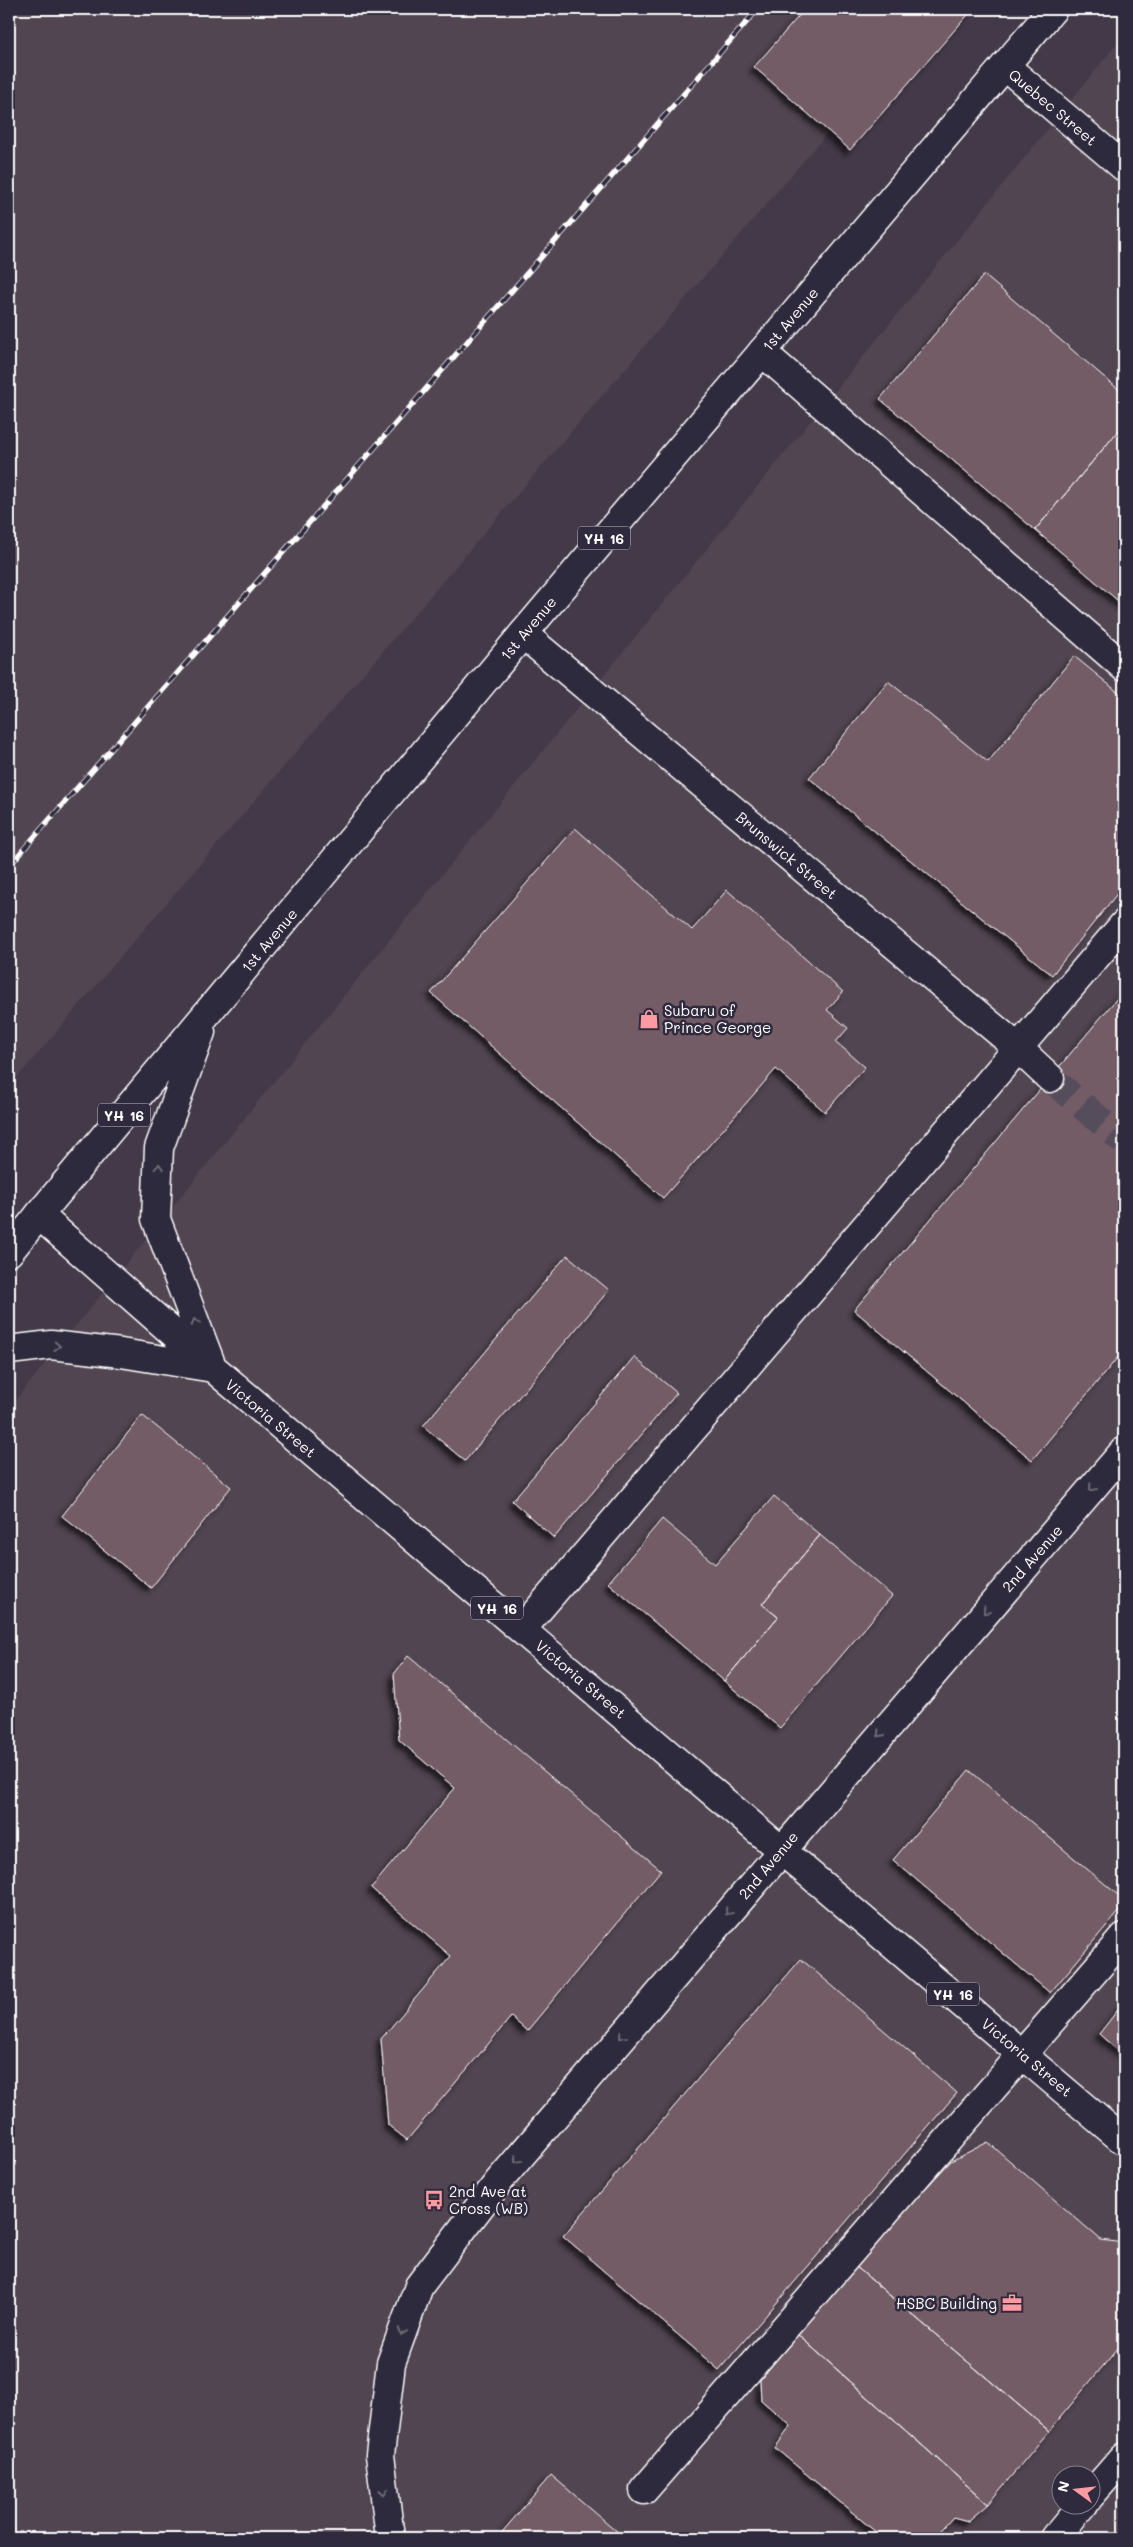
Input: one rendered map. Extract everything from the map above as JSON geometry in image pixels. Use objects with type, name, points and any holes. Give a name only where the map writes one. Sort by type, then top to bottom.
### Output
[{"type":"main road","name":"1st Avenue","points":[[9,1252],[523,634],[1053,9]]},
{"type":"main road","name":"Quebec Street","points":[[1005,66],[1124,167]]},
{"type":"main road","points":[[762,352],[1124,668]]},
{"type":"main road","name":"Brunswick Street","points":[[523,634],[1018,1048],[1050,1078]]},
{"type":"main road","points":[[522,1629],[1124,924]]},
{"type":"main road","points":[[208,1014],[159,1148],[156,1219],[212,1368]]},
{"type":"main road","name":"Victoria Street","points":[[39,1215],[212,1368],[782,1848],[1124,2140]]},
{"type":"main road","points":[[9,1350],[52,1345],[122,1353],[212,1368]]},
{"type":"main road","name":"2nd Avenue","points":[[390,2538],[380,2455],[391,2363],[419,2286],[500,2180],[782,1848],[1124,1451]]},
{"type":"main road","points":[[644,2490],[1124,1937]]},
{"type":"main road","points":[[1100,2485],[1124,2457]]},
{"type":"main road","points":[[1054,2538],[1075,2514]]},
{"type":"shaded area","points":[[9,9],[934,9],[9,1087]]},
{"type":"shaded area","points":[[1124,35],[1124,2538],[9,2538],[9,1408]]},
{"type":"building","points":[[805,9],[973,9],[850,150],[754,67]]},
{"type":"building","points":[[984,275],[1124,394],[1124,424],[1035,530],[880,399]]},
{"type":"building","points":[[1124,424],[1124,606],[1035,530]]},
{"type":"building","points":[[1074,656],[1124,697],[1124,885],[1052,975],[809,778],[888,681],[988,762]]},
{"type":"building","name":"Subaru of Prince George","points":[[575,828],[692,930],[727,890],[843,992],[827,1010],[848,1028],[836,1042],[865,1067],[825,1112],[776,1069],[663,1198],[431,993]]},
{"type":"building","points":[[1124,990],[1124,1350],[1032,1460],[854,1310]]},
{"type":"building","points":[[567,1255],[609,1290],[465,1461],[423,1426]]},
{"type":"building","points":[[634,1357],[677,1393],[554,1538],[512,1501]]},
{"type":"building","points":[[142,1415],[231,1487],[151,1588],[62,1516]]},
{"type":"building","points":[[774,1496],[820,1535],[762,1604],[778,1617],[724,1681],[608,1583],[662,1519],[715,1564]]},
{"type":"building","points":[[820,1535],[892,1596],[780,1728],[724,1681],[778,1617],[762,1604]]},
{"type":"building","points":[[408,1656],[661,1870],[527,2031],[511,2017],[407,2140],[388,2125],[381,2039],[451,1956],[371,1888],[455,1788],[399,1740],[394,1674]]},
{"type":"building","points":[[969,1770],[1124,1900],[1124,1905],[1050,1993],[893,1860]]},
{"type":"building","points":[[801,1959],[957,2093],[719,2370],[563,2236]]},
{"type":"building","points":[[1124,2002],[1124,2056],[1099,2034]]},
{"type":"building","name":"HSBC Building","points":[[988,2142],[1101,2240],[1124,2243],[1124,2341],[1049,2431],[854,2265],[951,2161]]},
{"type":"building","points":[[854,2265],[1049,2431],[988,2504],[797,2334]]},
{"type":"building","points":[[797,2334],[988,2504],[968,2521],[953,2517],[934,2538],[883,2538],[775,2448],[791,2426],[761,2400],[760,2380]]},
{"type":"building","points":[[551,2475],[625,2538],[497,2538]]},
{"type":"tunnel","points":[[1050,1078],[1124,1141]]},
{"type":"railway","points":[[9,866],[758,9]]},
{"type":"place","name":"Subaru of Prince George","points":[[649,1019]]},
{"type":"place","name":"2nd Ave at Cross (WB)","points":[[434,2200]]},
{"type":"place","name":"HSBC Building","points":[[1012,2303]]}]
